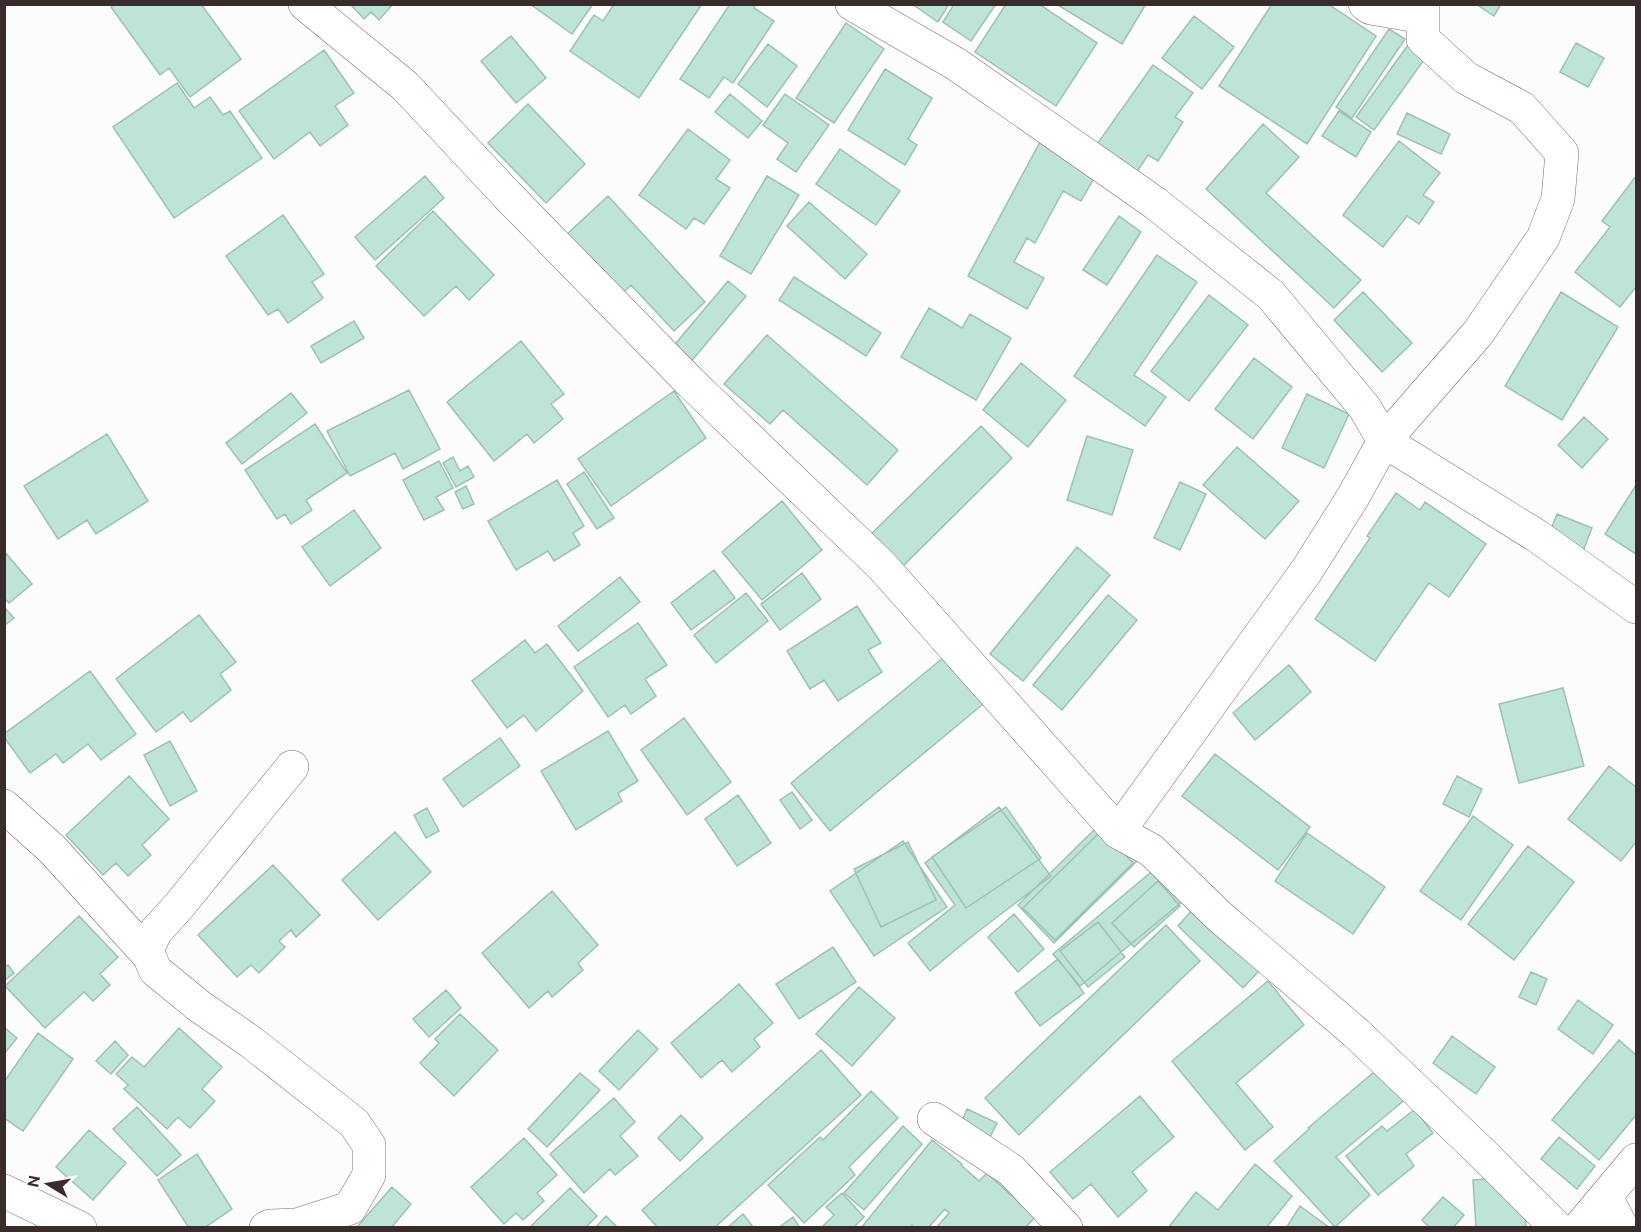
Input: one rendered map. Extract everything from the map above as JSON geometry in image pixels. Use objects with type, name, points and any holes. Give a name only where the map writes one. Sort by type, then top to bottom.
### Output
[{"type":"street","points":[[305,4],[405,86],[507,195],[690,382],[882,566],[1118,832],[1151,850],[1219,916],[1356,1033],[1557,1227]]},
{"type":"street","points":[[852,4],[956,64],[1155,203],[1270,295],[1365,408],[1384,441],[1537,536],[1636,607]]},
{"type":"street","points":[[1118,832],[1307,570],[1353,497],[1384,441],[1478,333],[1544,238],[1558,199],[1562,153],[1522,108],[1466,78],[1423,39],[1423,11],[1371,8],[1365,4]]},
{"type":"street","points":[[266,1227],[297,1225],[350,1208],[369,1175],[369,1145],[354,1124],[320,1095],[251,1042],[199,1006],[156,970],[147,950],[156,931],[292,767]]},
{"type":"street","points":[[4,806],[52,849],[150,957]]},
{"type":"street","points":[[934,1119],[1011,1170],[1066,1227]]},
{"type":"street","points":[[1579,1227],[1636,1160]]},
{"type":"street","points":[[4,1191],[80,1227]]},
{"type":"street","points":[[1606,1197],[1622,1227]]},
{"type":"building","points":[[114,4],[201,4],[241,59],[190,97],[169,68],[160,75],[111,7]]},
{"type":"building","points":[[350,4],[393,4],[379,20],[371,12],[364,19]]},
{"type":"building","points":[[530,4],[593,4],[572,34]]},
{"type":"building","points":[[614,4],[702,4],[639,98],[570,51],[594,15],[603,21]]},
{"type":"building","points":[[730,4],[756,4],[754,8],[774,21],[733,83],[724,77],[709,98],[680,79]]},
{"type":"building","points":[[912,4],[949,4],[938,22]]},
{"type":"building","points":[[954,4],[996,4],[971,41],[943,22]]},
{"type":"building","points":[[1006,4],[1039,4],[1097,43],[1056,106],[975,52]]},
{"type":"building","points":[[1056,4],[1146,4],[1122,44]]},
{"type":"building","points":[[1272,4],[1328,4],[1376,36],[1307,144],[1219,86]]},
{"type":"building","points":[[1476,4],[1501,4],[1494,16]]},
{"type":"building","points":[[1194,16],[1234,47],[1202,89],[1162,58]]},
{"type":"building","points":[[846,23],[884,49],[834,123],[796,98]]},
{"type":"building","points":[[1389,29],[1405,39],[1352,118],[1336,107]]},
{"type":"building","points":[[511,36],[546,78],[516,103],[481,61]]},
{"type":"building","points":[[1413,38],[1431,50],[1374,130],[1356,117]]},
{"type":"building","points":[[1576,43],[1604,58],[1588,87],[1560,72]]},
{"type":"building","points":[[768,44],[797,66],[767,107],[738,84]]},
{"type":"building","points":[[324,50],[354,93],[335,106],[348,125],[320,146],[310,132],[274,159],[239,111]]},
{"type":"building","points":[[1153,65],[1193,93],[1175,117],[1183,122],[1158,161],[1148,155],[1135,175],[1095,147]]},
{"type":"building","points":[[885,69],[932,98],[908,139],[917,145],[905,165],[848,130]]},
{"type":"building","points":[[177,83],[194,108],[210,97],[223,115],[230,111],[262,158],[174,218],[113,127]]},
{"type":"building","points":[[730,94],[762,121],[748,138],[715,112]]},
{"type":"building","points":[[785,94],[829,125],[796,172],[777,159],[788,143],[763,125]]},
{"type":"building","points":[[528,104],[585,164],[546,203],[488,143]]},
{"type":"building","points":[[1339,111],[1371,132],[1356,157],[1322,136]]},
{"type":"building","points":[[1407,113],[1450,134],[1441,154],[1397,134]]},
{"type":"building","points":[[1263,124],[1299,157],[1266,193],[1361,280],[1334,308],[1206,189]]},
{"type":"building","points":[[688,129],[730,160],[716,179],[730,188],[704,224],[694,218],[686,229],[639,195]]},
{"type":"building","points":[[1399,141],[1440,173],[1423,195],[1434,202],[1419,224],[1407,216],[1383,247],[1343,215]]},
{"type":"building","points":[[1040,142],[1097,173],[1081,201],[1063,191],[1035,243],[1027,238],[1014,262],[1044,278],[1027,309],[968,276]]},
{"type":"building","points":[[840,149],[900,191],[876,225],[816,184]]},
{"type":"building","points":[[425,176],[444,198],[375,260],[355,237]]},
{"type":"building","points":[[767,176],[799,195],[751,274],[720,256]]},
{"type":"building","points":[[1636,176],[1636,287],[1620,307],[1575,272],[1610,227],[1602,221]]},
{"type":"building","points":[[608,196],[705,302],[674,331],[631,285],[620,296],[565,236]]},
{"type":"building","points":[[809,202],[867,254],[845,279],[787,226]]},
{"type":"building","points":[[433,211],[494,275],[469,300],[456,286],[424,316],[376,266]]},
{"type":"building","points":[[283,215],[324,274],[312,282],[323,298],[288,323],[278,309],[268,315],[226,256]]},
{"type":"building","points":[[1119,216],[1141,232],[1107,285],[1083,270]]},
{"type":"building","points":[[1157,255],[1197,282],[1134,375],[1166,397],[1145,426],[1074,376]]},
{"type":"building","points":[[794,277],[881,333],[866,356],[779,300]]},
{"type":"building","points":[[728,281],[746,296],[689,364],[671,349]]},
{"type":"building","points":[[1363,292],[1412,343],[1382,372],[1334,320]]},
{"type":"building","points":[[1561,292],[1618,327],[1562,420],[1505,386]]},
{"type":"building","points":[[1209,295],[1248,325],[1189,401],[1151,371]]},
{"type":"building","points":[[929,308],[962,328],[970,314],[1011,338],[976,400],[901,357]]},
{"type":"building","points":[[354,321],[364,338],[321,363],[311,346]]},
{"type":"building","points":[[767,335],[898,450],[867,485],[783,410],[770,424],[724,384]]},
{"type":"building","points":[[521,341],[564,394],[551,404],[563,419],[534,443],[527,434],[494,461],[447,402]]},
{"type":"building","points":[[1254,358],[1292,387],[1253,439],[1215,409]]},
{"type":"building","points":[[1021,363],[1066,400],[1028,447],[983,410]]},
{"type":"building","points":[[409,390],[440,449],[403,469],[395,453],[350,476],[327,431]]},
{"type":"building","points":[[674,391],[706,438],[611,506],[578,459]]},
{"type":"building","points":[[291,393],[307,413],[242,464],[226,443]]},
{"type":"building","points":[[1307,394],[1349,414],[1324,468],[1282,448]]},
{"type":"building","points":[[1584,417],[1608,439],[1582,468],[1558,445]]},
{"type":"building","points":[[315,424],[347,473],[306,500],[312,510],[291,524],[285,514],[277,519],[245,470]]},
{"type":"building","points":[[981,426],[1012,458],[896,573],[864,541]]},
{"type":"building","points":[[107,434],[148,501],[96,534],[87,520],[58,539],[24,486]]},
{"type":"building","points":[[1087,436],[1133,450],[1112,515],[1067,500]]},
{"type":"building","points":[[1237,447],[1299,501],[1265,539],[1203,485]]},
{"type":"building","points":[[453,457],[460,471],[468,466],[474,477],[456,487],[443,463]]},
{"type":"building","points":[[439,461],[453,488],[436,497],[444,510],[424,520],[403,480]]},
{"type":"building","points":[[584,472],[614,518],[597,529],[567,484]]},
{"type":"building","points":[[557,480],[584,526],[573,533],[580,545],[554,561],[548,551],[516,570],[488,521]]},
{"type":"building","points":[[1180,482],[1206,494],[1180,550],[1154,538]]},
{"type":"building","points":[[1636,485],[1636,554],[1605,534]]},
{"type":"building","points":[[466,486],[474,504],[463,509],[455,492]]},
{"type":"building","points":[[1396,493],[1420,510],[1425,502],[1486,544],[1449,597],[1429,583],[1375,661],[1315,619],[1370,538],[1367,536]]},
{"type":"building","points":[[782,501],[822,550],[762,600],[722,552]]},
{"type":"building","points":[[354,510],[381,548],[330,586],[302,547]]},
{"type":"building","points":[[1557,514],[1592,528],[1580,559],[1545,544]]},
{"type":"building","points":[[1077,547],[1110,575],[1023,681],[990,654]]},
{"type":"building","points":[[4,551],[32,584],[9,603],[4,598]]},
{"type":"building","points":[[714,570],[735,598],[691,630],[671,603]]},
{"type":"building","points":[[802,573],[821,599],[780,630],[761,604]]},
{"type":"building","points":[[620,577],[640,602],[578,651],[558,626]]},
{"type":"building","points":[[746,593],[768,621],[716,663],[694,635]]},
{"type":"building","points":[[1108,595],[1137,620],[1062,710],[1033,685]]},
{"type":"building","points":[[857,606],[881,643],[868,650],[882,672],[838,701],[824,680],[810,689],[787,651]]},
{"type":"building","points":[[4,607],[14,618],[4,626]]},
{"type":"building","points":[[199,615],[236,662],[220,674],[231,690],[191,722],[183,712],[156,732],[116,679]]},
{"type":"building","points":[[638,623],[667,665],[645,679],[656,696],[631,714],[625,705],[608,717],[574,667]]},
{"type":"building","points":[[525,640],[535,653],[547,644],[583,691],[536,731],[524,715],[507,728],[472,681]]},
{"type":"building","points":[[949,653],[988,700],[830,831],[791,783]]},
{"type":"building","points":[[1289,665],[1311,692],[1255,740],[1233,713]]},
{"type":"building","points":[[90,671],[136,734],[101,760],[88,744],[63,763],[56,754],[30,773],[4,734]]},
{"type":"building","points":[[1563,688],[1584,766],[1519,783],[1499,704]]},
{"type":"building","points":[[684,718],[731,782],[687,815],[641,750]]},
{"type":"building","points":[[608,731],[638,781],[618,793],[622,801],[576,830],[541,771]]},
{"type":"building","points":[[500,738],[520,766],[463,807],[443,779]]},
{"type":"building","points":[[170,741],[197,791],[170,806],[144,755]]},
{"type":"building","points":[[1215,754],[1310,827],[1278,870],[1182,796]]},
{"type":"building","points":[[1609,766],[1636,787],[1636,842],[1621,861],[1568,819]]},
{"type":"building","points":[[129,776],[169,819],[142,845],[151,855],[128,876],[116,863],[103,875],[66,835]]},
{"type":"building","points":[[1457,776],[1482,789],[1469,817],[1443,804]]},
{"type":"building","points":[[792,792],[812,820],[800,829],[780,800]]},
{"type":"building","points":[[738,795],[771,843],[737,866],[705,819]]},
{"type":"building","points":[[999,807],[1051,876],[930,971],[908,943],[955,905],[925,863]]},
{"type":"building","points":[[1006,807],[1041,858],[966,908],[932,857]]},
{"type":"building","points":[[427,808],[439,831],[426,838],[414,815]]},
{"type":"building","points":[[1473,816],[1513,845],[1461,920],[1420,891]]},
{"type":"building","points":[[1103,821],[1140,858],[1054,943],[1018,905]]},
{"type":"building","points":[[1102,830],[1133,863],[1055,940],[1023,908]]},
{"type":"building","points":[[395,832],[431,872],[378,920],[342,880]]},
{"type":"building","points":[[1307,833],[1385,887],[1353,934],[1275,881]]},
{"type":"building","points":[[903,841],[947,907],[874,956],[830,891]]},
{"type":"building","points":[[908,842],[936,900],[881,927],[854,869]]},
{"type":"building","points":[[1528,846],[1574,882],[1514,960],[1468,924]]},
{"type":"building","points":[[273,865],[320,915],[296,937],[291,930],[279,941],[285,947],[259,973],[251,965],[237,977],[198,935]]},
{"type":"building","points":[[1156,868],[1183,901],[1080,986],[1053,954]]},
{"type":"building","points":[[1158,881],[1180,906],[1134,947],[1112,923]]},
{"type":"building","points":[[552,891],[598,945],[578,963],[583,970],[552,997],[548,991],[529,1008],[482,953]]},
{"type":"building","points":[[1195,907],[1274,955],[1243,988],[1178,926]]},
{"type":"building","points":[[1014,914],[1044,949],[1018,972],[988,937]]},
{"type":"building","points":[[79,916],[118,957],[100,974],[110,985],[93,1001],[84,992],[45,1028],[5,986]]},
{"type":"building","points":[[1098,922],[1125,957],[1088,987],[1060,951]]},
{"type":"building","points":[[1166,925],[1200,961],[1019,1135],[985,1098]]},
{"type":"building","points":[[833,947],[856,982],[799,1019],[776,984]]},
{"type":"building","points":[[1058,959],[1084,993],[1040,1026],[1015,993]]},
{"type":"building","points":[[8,965],[14,973],[4,981],[4,967]]},
{"type":"building","points":[[1531,972],[1547,979],[1536,1005],[1519,997]]},
{"type":"building","points":[[1268,981],[1304,1025],[1236,1083],[1273,1127],[1245,1150],[1172,1061]]},
{"type":"building","points":[[739,984],[773,1023],[754,1039],[760,1047],[732,1072],[722,1060],[701,1078],[671,1043]]},
{"type":"building","points":[[859,987],[895,1018],[852,1066],[816,1034]]},
{"type":"building","points":[[446,990],[461,1008],[429,1037],[413,1019]]},
{"type":"building","points":[[1578,1000],[1613,1025],[1593,1054],[1558,1029]]},
{"type":"building","points":[[460,1014],[498,1050],[454,1096],[420,1063],[439,1043],[435,1039]]},
{"type":"building","points":[[4,1027],[17,1038],[4,1054]]},
{"type":"building","points":[[179,1028],[222,1067],[202,1089],[215,1101],[190,1128],[178,1117],[167,1129],[124,1089],[128,1085],[116,1074],[132,1057],[144,1067]]},
{"type":"building","points":[[638,1030],[658,1049],[619,1090],[599,1071]]},
{"type":"building","points":[[38,1033],[73,1059],[23,1131],[4,1118],[4,1082]]},
{"type":"building","points":[[1452,1036],[1495,1067],[1476,1094],[1433,1063]]},
{"type":"building","points":[[1619,1040],[1636,1055],[1636,1115],[1599,1160],[1552,1120]]},
{"type":"building","points":[[115,1041],[128,1055],[111,1074],[96,1061]]},
{"type":"building","points":[[821,1050],[861,1095],[714,1228],[658,1228],[642,1210]]},
{"type":"building","points":[[1381,1066],[1407,1098],[1336,1157],[1370,1195],[1335,1227],[1274,1161],[1308,1128]]},
{"type":"building","points":[[580,1073],[600,1090],[547,1147],[528,1129]]},
{"type":"building","points":[[871,1091],[898,1118],[849,1167],[855,1175],[804,1223],[768,1185],[820,1137],[823,1140]]},
{"type":"building","points":[[1140,1096],[1174,1137],[1132,1172],[1147,1191],[1118,1217],[1091,1184],[1073,1199],[1050,1172]]},
{"type":"building","points":[[614,1098],[635,1122],[620,1136],[638,1156],[615,1175],[610,1169],[584,1193],[550,1154]]},
{"type":"building","points":[[137,1107],[181,1155],[157,1176],[113,1129]]},
{"type":"building","points":[[967,1109],[997,1123],[988,1141],[959,1128]]},
{"type":"building","points":[[1415,1109],[1433,1133],[1406,1154],[1414,1166],[1378,1195],[1346,1156],[1382,1126],[1387,1131]]},
{"type":"building","points":[[681,1115],[703,1138],[680,1161],[658,1138]]},
{"type":"building","points":[[903,1126],[922,1144],[864,1210],[844,1193]]},
{"type":"building","points":[[89,1130],[126,1163],[93,1200],[56,1167]]},
{"type":"building","points":[[1559,1137],[1595,1166],[1577,1189],[1541,1159]]},
{"type":"building","points":[[524,1138],[557,1175],[537,1193],[544,1201],[523,1220],[516,1213],[504,1224],[471,1187]]},
{"type":"building","points":[[932,1140],[979,1181],[987,1173],[1035,1217],[1025,1228],[936,1228],[949,1213],[945,1209],[928,1228],[914,1228],[912,1225],[910,1228],[861,1228]]},
{"type":"building","points":[[197,1154],[232,1209],[204,1228],[189,1228],[158,1180]]},
{"type":"building","points":[[1255,1164],[1292,1196],[1266,1228],[1168,1228],[1196,1192],[1218,1210]]},
{"type":"building","points":[[1523,1176],[1526,1228],[1476,1228],[1473,1180]]},
{"type":"building","points":[[392,1187],[411,1204],[391,1228],[357,1227]]},
{"type":"building","points":[[570,1188],[597,1216],[585,1228],[529,1228]]},
{"type":"building","points":[[842,1193],[864,1217],[853,1228],[821,1228],[834,1215],[826,1207]]},
{"type":"building","points":[[1443,1197],[1464,1215],[1453,1228],[1430,1228],[1422,1220]]},
{"type":"building","points":[[1300,1206],[1330,1228],[1286,1228]]},
{"type":"building","points":[[743,1214],[754,1228],[727,1228]]},
{"type":"building","points":[[606,1216],[618,1228],[595,1228]]},
{"type":"building","points":[[793,1217],[800,1228],[778,1228]]}]
